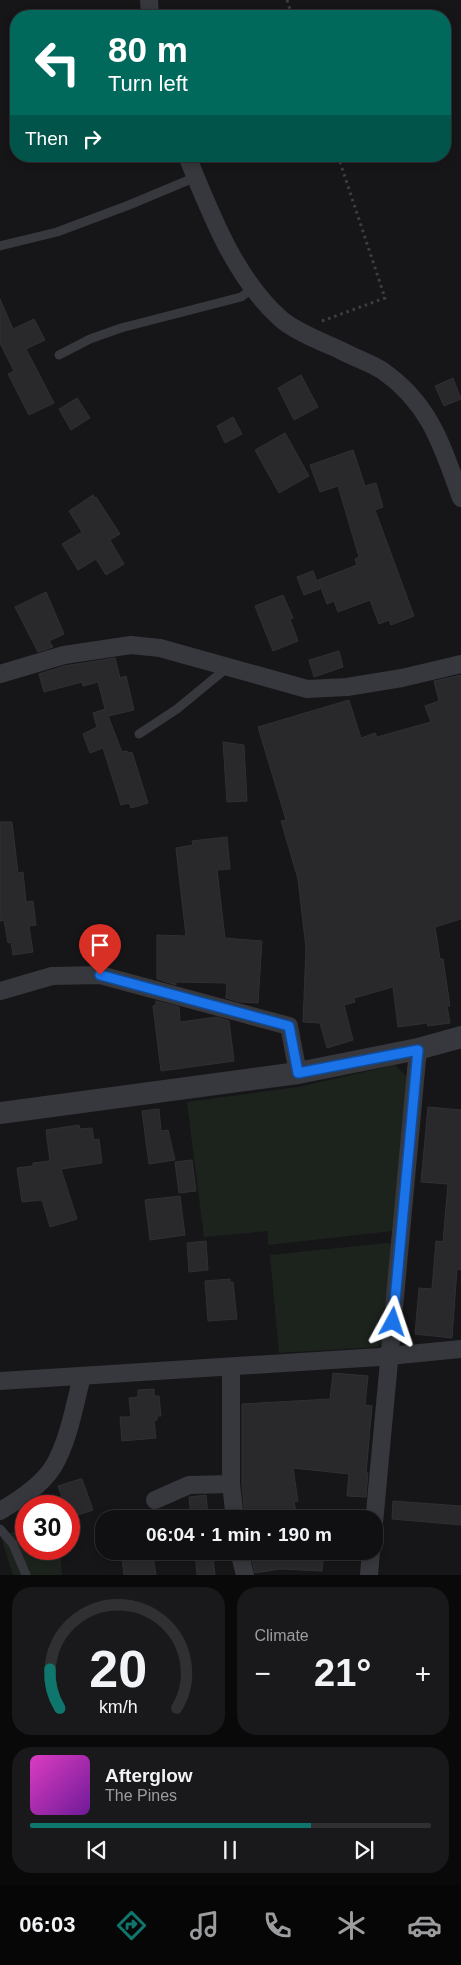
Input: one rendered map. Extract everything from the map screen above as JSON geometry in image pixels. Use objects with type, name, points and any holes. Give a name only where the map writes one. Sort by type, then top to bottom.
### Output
[{"type":"street","points":[[190,162],[223,242],[253,288],[282,320],[382,371],[408,393],[428,418],[444,448],[461,498]]},
{"type":"street","points":[[0,674],[64,655],[131,645],[160,648],[306,689],[347,688],[402,678],[461,664]]},
{"type":"street","points":[[0,991],[52,976],[100,975],[198,1000],[289,1026],[298,1073]]},
{"type":"street","points":[[0,1113],[298,1073],[418,1050],[461,1037]]},
{"type":"street","points":[[375,1510],[418,1050]]},
{"type":"street","points":[[0,1381],[390,1356],[461,1349]]},
{"type":"street","points":[[231,1367],[231,1484],[234,1510]]},
{"type":"street","points":[[0,1511],[19,1500],[53,1468],[67,1435],[82,1376]]},
{"type":"street","points":[[155,1500],[189,1485],[231,1484]]},
{"type":"street","points":[[242,1560],[246,1575]]},
{"type":"street","points":[[369,1575],[370,1560]]},
{"type":"lane","points":[[0,246],[57,232],[196,177]]},
{"type":"lane","points":[[59,355],[90,339],[121,328],[241,297],[253,288]]},
{"type":"lane","points":[[140,734],[177,709],[228,667]]},
{"type":"lane","points":[[0,1529],[13,1544],[26,1575]]},
{"type":"path","points":[[298,329],[385,298],[340,162]]},
{"type":"shaded area","points":[[395,1065],[407,1077],[392,1231],[268,1245],[268,1231],[204,1237],[187,1102],[298,1087]]},
{"type":"shaded area","points":[[391,1244],[383,1342],[377,1347],[279,1353],[270,1255]]},
{"type":"shaded area","points":[[15,1531],[15,1560],[61,1560],[62,1575],[13,1575],[1,1537]]},
{"type":"building","points":[[0,299],[13,329],[34,319],[45,340],[26,349],[54,403],[29,415],[8,374],[14,371],[0,343]]},
{"type":"building","points":[[301,375],[318,407],[294,420],[278,388]]},
{"type":"building","points":[[453,378],[461,399],[444,406],[435,386]]},
{"type":"building","points":[[77,398],[90,418],[71,430],[59,409]]},
{"type":"building","points":[[233,417],[242,434],[225,443],[217,426]]},
{"type":"building","points":[[285,433],[309,476],[279,493],[255,450]]},
{"type":"building","points":[[353,450],[365,486],[376,483],[383,507],[375,510],[414,616],[391,625],[389,620],[379,624],[370,600],[338,612],[334,601],[327,604],[318,580],[357,565],[355,559],[359,557],[338,486],[320,492],[310,465]]},
{"type":"building","points":[[93,495],[120,534],[110,540],[124,564],[106,575],[96,559],[78,570],[62,544],[82,532],[69,511]]},
{"type":"building","points":[[313,571],[320,589],[304,595],[297,577]]},
{"type":"building","points":[[46,592],[64,634],[49,641],[53,647],[38,652],[15,607]]},
{"type":"building","points":[[283,595],[293,618],[290,619],[298,641],[273,651],[255,606]]},
{"type":"building","points":[[339,651],[343,667],[314,677],[309,660]]},
{"type":"building","points":[[115,658],[120,678],[126,676],[134,710],[108,716],[122,752],[132,752],[148,803],[131,808],[129,803],[121,805],[103,748],[90,753],[83,734],[97,727],[93,713],[105,709],[98,682],[83,686],[82,682],[44,692],[39,674],[64,666]]},
{"type":"building","points":[[461,675],[461,919],[435,927],[440,959],[443,959],[450,1006],[447,1006],[450,1023],[428,1026],[427,1023],[398,1027],[393,987],[354,998],[355,1002],[344,1005],[353,1040],[327,1048],[320,1023],[303,1022],[306,948],[298,879],[281,821],[286,820],[258,727],[349,700],[361,738],[375,733],[377,737],[431,722],[425,706],[439,701],[434,681]]},
{"type":"building","points":[[223,742],[244,745],[247,801],[227,802]]},
{"type":"building","points":[[0,822],[12,822],[18,873],[23,872],[26,902],[33,901],[36,925],[29,926],[33,952],[13,955],[11,942],[8,943],[4,920],[0,921]]},
{"type":"building","points":[[227,837],[230,869],[217,870],[225,938],[262,941],[258,1003],[240,1002],[226,998],[227,983],[176,982],[176,985],[157,979],[157,935],[186,936],[176,848],[193,845],[192,841]]},
{"type":"building","points":[[156,1001],[179,1007],[180,1022],[217,1017],[229,1021],[234,1061],[161,1071],[153,1006],[156,1005]]},
{"type":"building","points":[[428,1107],[461,1110],[461,1270],[457,1269],[452,1338],[415,1334],[419,1288],[432,1289],[436,1241],[443,1242],[448,1184],[421,1182]]},
{"type":"building","points":[[159,1109],[161,1131],[168,1130],[175,1160],[149,1164],[142,1111]]},
{"type":"building","points":[[79,1125],[80,1129],[92,1128],[94,1140],[99,1139],[102,1163],[61,1169],[77,1219],[50,1227],[42,1200],[22,1202],[17,1168],[33,1166],[33,1163],[50,1161],[46,1130]]},
{"type":"building","points":[[192,1160],[196,1191],[179,1193],[175,1162]]},
{"type":"building","points":[[180,1196],[185,1235],[150,1240],[145,1200]]},
{"type":"building","points":[[206,1241],[208,1270],[189,1272],[187,1243]]},
{"type":"building","points":[[230,1279],[230,1282],[233,1282],[237,1319],[208,1321],[205,1281]]},
{"type":"building","points":[[333,1373],[368,1376],[365,1405],[372,1406],[366,1473],[368,1473],[366,1497],[347,1496],[349,1474],[293,1468],[298,1501],[294,1502],[296,1510],[244,1510],[242,1483],[242,1404],[330,1399]]},
{"type":"building","points":[[154,1389],[154,1396],[159,1396],[161,1416],[157,1416],[157,1420],[154,1421],[156,1438],[122,1441],[120,1417],[131,1417],[129,1398],[138,1397],[138,1390]]},
{"type":"building","points":[[82,1479],[93,1510],[80,1514],[80,1495],[61,1495],[58,1486]]},
{"type":"building","points":[[206,1495],[207,1510],[190,1510],[189,1497]]},
{"type":"building","points":[[393,1501],[461,1506],[461,1525],[392,1519]]},
{"type":"building","points":[[122,1560],[154,1560],[156,1575],[124,1575]]},
{"type":"building","points":[[196,1560],[213,1560],[215,1575],[197,1575]]},
{"type":"building","points":[[252,1560],[323,1560],[322,1571],[280,1569],[255,1573]]},
{"type":"route","points":[[100,975],[289,1026],[298,1073],[418,1050],[393,1322]]}]
